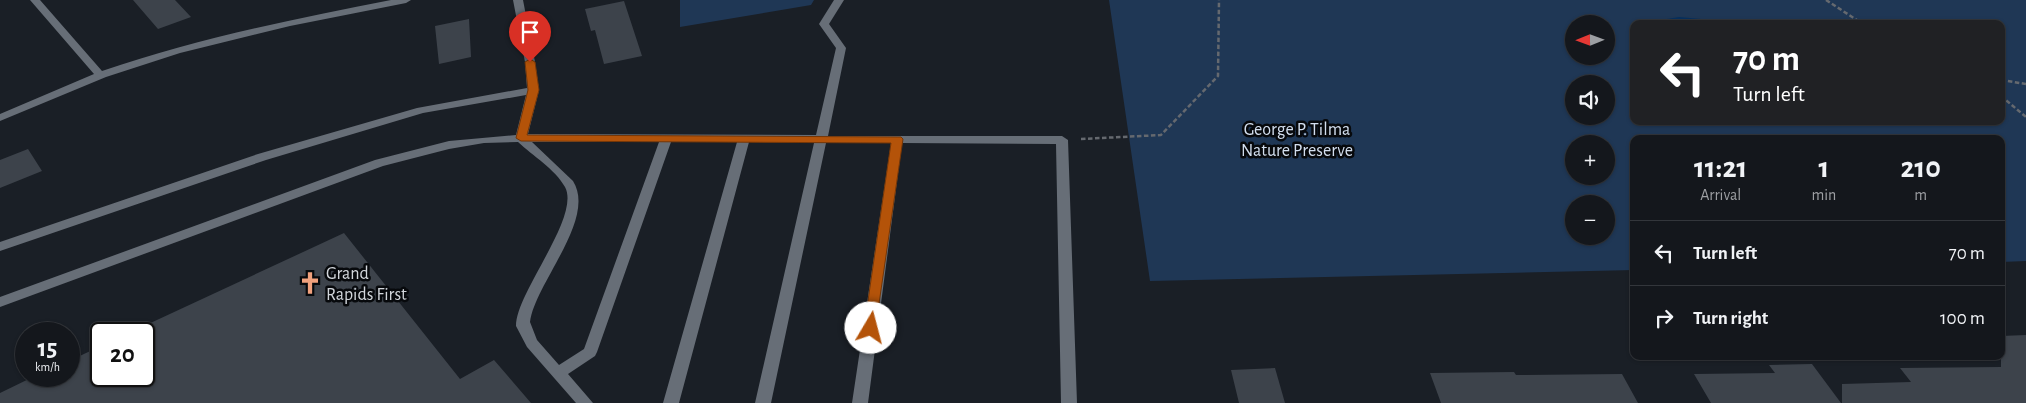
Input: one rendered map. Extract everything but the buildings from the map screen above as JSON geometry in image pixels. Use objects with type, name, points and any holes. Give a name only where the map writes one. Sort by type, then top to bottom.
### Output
[{"type":"street","points":[[35,0],[101,76]]},
{"type":"street","points":[[0,118],[101,76],[152,58],[285,23],[406,0]]},
{"type":"street","points":[[518,0],[534,90],[521,138]]},
{"type":"street","points":[[763,403],[841,48],[824,24],[839,0]]},
{"type":"street","points":[[0,247],[262,157],[383,121],[421,110],[534,90]]},
{"type":"street","points":[[0,302],[379,163],[421,150],[469,140],[521,138],[1062,140],[1069,403]]},
{"type":"street","points":[[521,138],[564,178],[572,188],[574,198],[563,233],[526,310],[523,326],[534,346],[584,403]]},
{"type":"street","points":[[559,373],[590,352],[666,139]]},
{"type":"street","points":[[672,403],[744,139]]},
{"type":"street","points":[[860,403],[897,139]]},
{"type":"path","points":[[1062,140],[1161,135],[1218,76],[1218,0]]},
{"type":"path","points":[[1826,0],[1857,20]]},
{"type":"path","points":[[2005,81],[2026,84]]},
{"type":"path","points":[[2005,99],[2026,117]]},
{"type":"green space","points":[[680,0],[814,0],[811,5],[680,27]]},
{"type":"green space","name":"George P. Tilma Nature Preserve","points":[[1109,0],[2026,0],[2026,261],[2005,262],[2005,135],[1630,135],[1630,270],[1150,281]]},
{"type":"shaded area","points":[[1679,17],[1712,20],[1661,20]]},
{"type":"place","name":"Grand Rapids First","points":[[310,283]]},
{"type":"route","points":[[530,62],[534,90],[521,138],[897,139],[871,328]]}]
